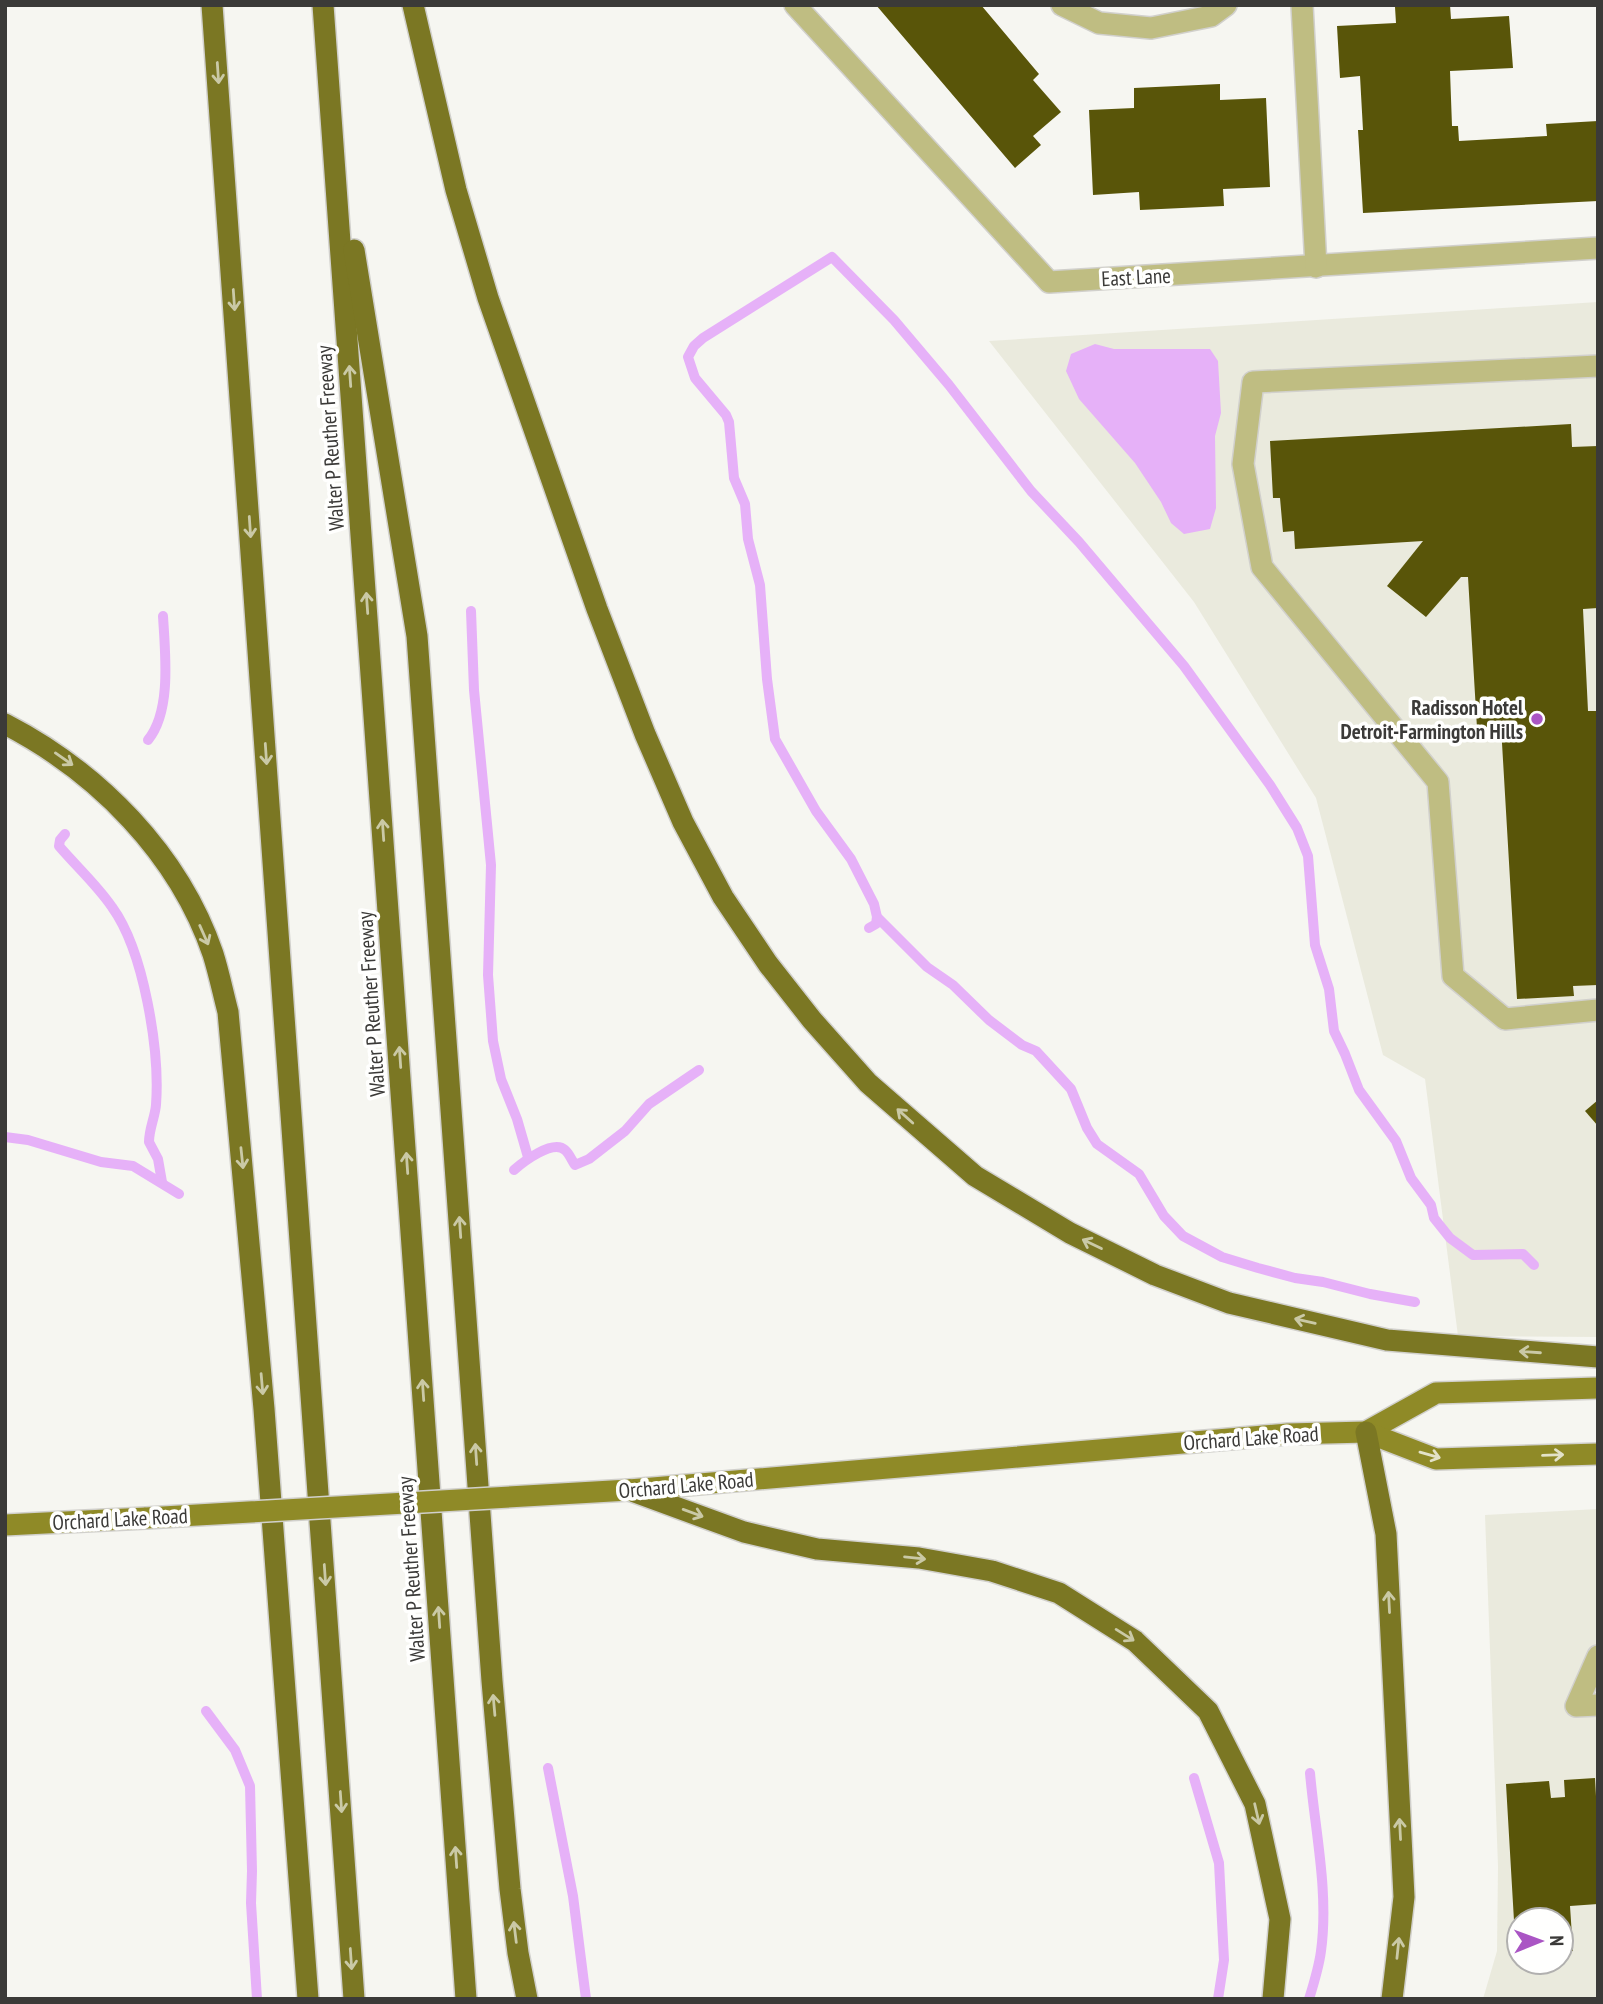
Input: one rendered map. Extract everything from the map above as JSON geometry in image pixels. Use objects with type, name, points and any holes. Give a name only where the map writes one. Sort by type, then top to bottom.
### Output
[{"type":"highway","points":[[212,5],[354,1999]]},
{"type":"highway","name":"Walter P Reuther Freeway","points":[[324,5],[466,1999]]},
{"type":"highway","points":[[413,5],[456,190],[488,298],[597,610],[645,734],[683,822],[723,897],[768,964],[867,1083],[975,1176],[1070,1233],[1155,1275],[1229,1303],[1387,1340],[1598,1357]]},
{"type":"highway","points":[[332,118],[417,636],[493,1695],[510,1889],[527,1999]]},
{"type":"highway","points":[[5,724],[43,745],[94,782],[129,817],[160,855],[190,903],[212,953],[228,1012],[264,1409],[308,1999]]},
{"type":"highway","points":[[1366,1432],[1386,1534],[1404,1897],[1392,1999]]},
{"type":"highway","points":[[629,1490],[744,1532],[817,1549],[919,1558],[992,1570],[1059,1593],[1135,1641],[1208,1711],[1255,1804],[1280,1919],[1273,1999]]},
{"type":"main road","name":"Orchard Lake Road","points":[[1366,1432],[1436,1393],[1598,1388]]},
{"type":"main road","name":"Orchard Lake Road","points":[[5,1525],[629,1490],[1288,1434],[1366,1432],[1436,1459],[1598,1454]]},
{"type":"street","name":"East Lane","points":[[795,5],[1049,282],[1598,248]]},
{"type":"street","points":[[1062,5],[1099,23],[1150,27],[1211,16],[1226,5]]},
{"type":"street","points":[[1302,5],[1317,267]]},
{"type":"street","points":[[1598,366],[1253,382],[1243,464],[1262,567],[1438,782],[1453,976],[1505,1019],[1598,1010]]},
{"type":"street","points":[[1598,1656],[1576,1706],[1598,1705]]},
{"type":"shaded area","points":[[1598,302],[1598,1337],[1458,1336],[1425,1079],[1383,1055],[1316,798],[1194,602],[989,341]]},
{"type":"shaded area","points":[[1095,344],[1114,349],[1210,349],[1218,361],[1221,413],[1215,436],[1216,508],[1210,529],[1184,534],[1171,523],[1161,502],[1135,463],[1079,399],[1066,371],[1071,354]]},
{"type":"shaded area","points":[[1598,1509],[1598,1999],[1483,1999],[1497,1951],[1498,1866],[1485,1515]]},
{"type":"building","points":[[876,5],[981,5],[1039,74],[1033,80],[1061,112],[1033,136],[1041,145],[1015,168]]},
{"type":"building","points":[[1450,5],[1451,19],[1509,16],[1513,68],[1450,71],[1452,126],[1458,126],[1459,141],[1547,136],[1546,124],[1598,121],[1598,201],[1363,213],[1358,130],[1363,130],[1360,76],[1340,78],[1337,26],[1396,23],[1395,7]]},
{"type":"building","points":[[1220,84],[1220,100],[1266,98],[1270,187],[1223,189],[1224,206],[1140,210],[1139,192],[1093,195],[1089,110],[1134,108],[1134,88]]},
{"type":"building","name":"Radisson Hotel Detroit-Farmington Hills","points":[[1571,424],[1572,447],[1598,446],[1598,608],[1583,609],[1588,711],[1598,711],[1598,985],[1573,986],[1574,996],[1517,999],[1501,726],[1477,728],[1468,577],[1461,577],[1426,617],[1387,586],[1423,541],[1295,549],[1294,531],[1283,532],[1280,498],[1273,498],[1270,441]]},
{"type":"building","points":[[1598,1100],[1598,1126],[1585,1111]]},
{"type":"building","points":[[1595,1778],[1596,1796],[1598,1795],[1598,1904],[1513,1906],[1506,1784],[1549,1781],[1551,1798],[1565,1797],[1564,1780]]},
{"type":"waterway","points":[[1415,1302],[1258,1268],[1222,1257],[1183,1236],[1164,1216],[1139,1174],[1097,1144],[1087,1128],[1071,1089],[1036,1051],[1022,1045],[989,1020],[953,985],[927,967],[877,917],[874,904],[851,859],[816,811],[775,739],[767,679],[760,585],[748,539],[745,504],[734,478],[729,422],[695,378],[688,357],[694,346],[703,338],[832,257],[894,320],[949,385],[1031,491],[1079,542],[1184,666],[1270,785],[1297,828],[1308,856],[1315,945],[1329,989],[1334,1031],[1359,1090],[1396,1141],[1411,1178],[1431,1205],[1434,1218],[1450,1238],[1473,1255],[1523,1254],[1534,1265]]},
{"type":"waterway","points":[[471,611],[474,690],[491,865],[488,975],[493,1041],[501,1079],[528,1157]]},
{"type":"waterway","points":[[148,740],[156,728],[164,698],[163,616]]},
{"type":"waterway","points":[[65,834],[59,846],[112,907],[133,949],[141,975],[148,1002],[157,1083],[149,1142],[158,1159],[162,1182]]},
{"type":"waterway","points":[[869,928],[876,924],[877,917]]},
{"type":"waterway","points":[[514,1170],[538,1153],[553,1147],[565,1150],[575,1165],[589,1159],[625,1131],[649,1104],[699,1070]]},
{"type":"waterway","points":[[5,1137],[28,1140],[101,1162],[133,1166],[179,1194]]},
{"type":"waterway","points":[[206,1711],[235,1750],[250,1786],[251,1903],[257,1999]]},
{"type":"waterway","points":[[548,1768],[573,1896],[586,1999]]},
{"type":"waterway","points":[[1309,1999],[1320,1957],[1323,1929],[1320,1862],[1310,1773]]},
{"type":"waterway","points":[[1194,1778],[1219,1863],[1224,1960],[1218,1999]]},
{"type":"place","name":"Radisson Hotel Detroit-Farmington Hills","points":[[1537,719]]}]
